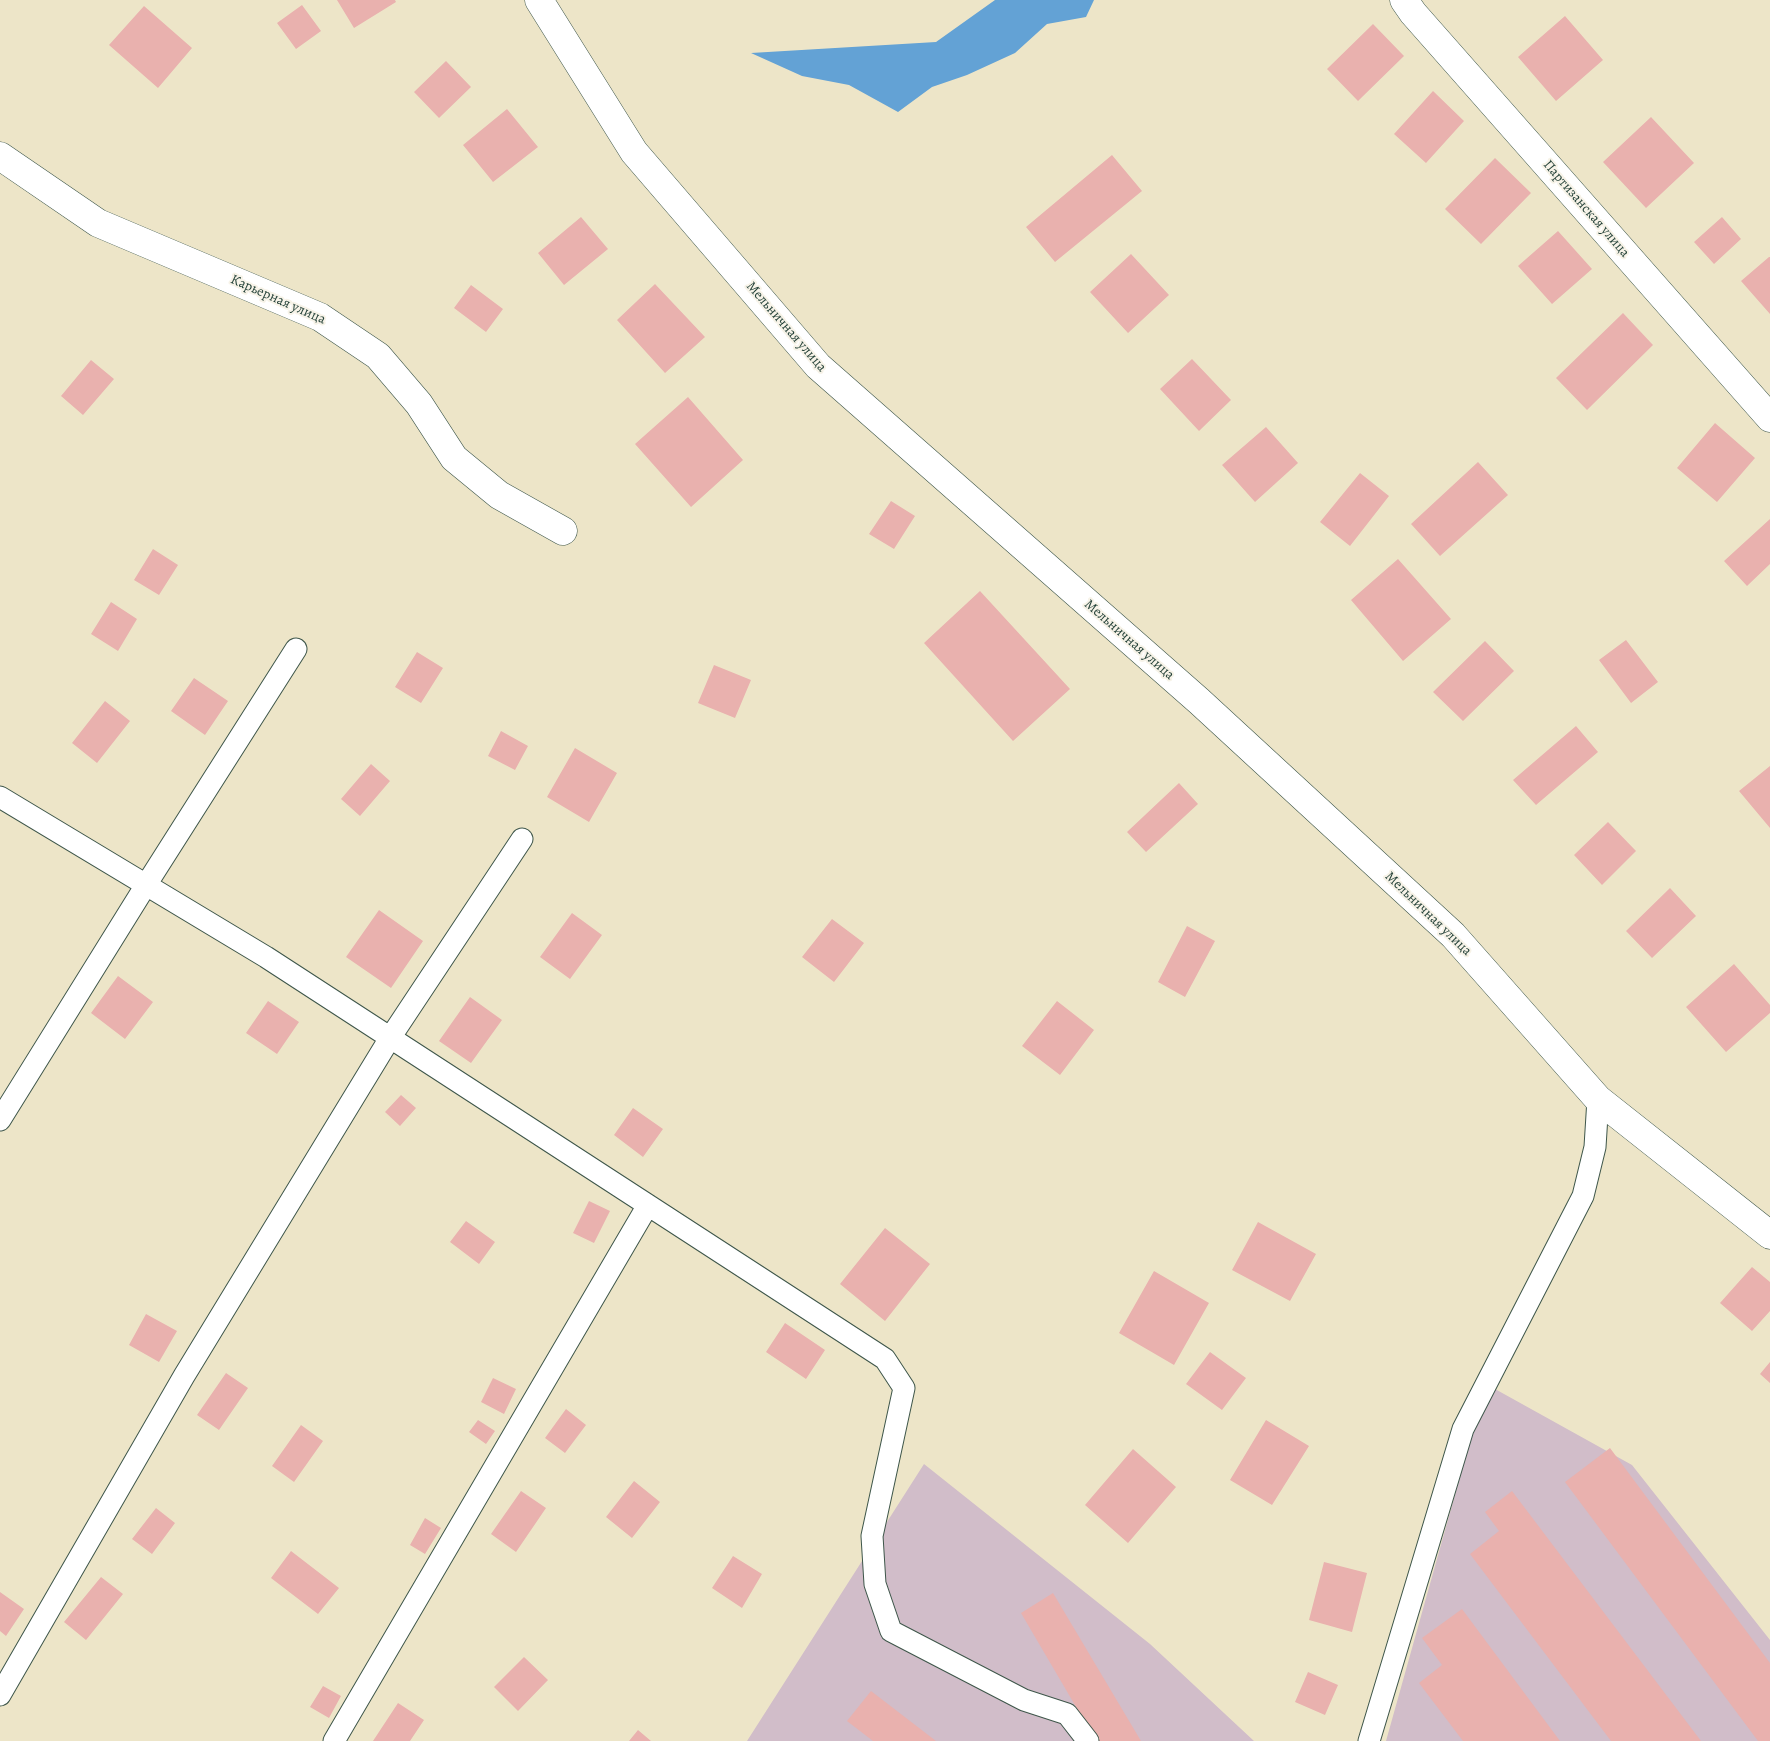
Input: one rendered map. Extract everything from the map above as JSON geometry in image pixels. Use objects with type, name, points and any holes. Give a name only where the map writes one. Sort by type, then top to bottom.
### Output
[{"type":"street","name":"Мельничная улица","points":[[539,0],[634,152],[818,366],[1198,701],[1453,935],[1598,1099],[1770,1235]]},
{"type":"street","name":"Партизанская улица","points":[[1404,0],[1420,21],[1770,418]]},
{"type":"street","name":"Карьерная улица","points":[[0,156],[98,223],[320,317],[378,356],[419,404],[454,458],[500,495],[563,531]]},
{"type":"lane","points":[[0,1120],[296,649]]},
{"type":"lane","points":[[0,797],[266,957],[885,1359],[904,1388],[872,1536],[875,1584],[892,1631],[1024,1700],[1067,1714],[1088,1741]]},
{"type":"lane","points":[[0,1695],[184,1376],[390,1038],[522,839]]},
{"type":"lane","points":[[1369,1741],[1463,1429],[1583,1196],[1595,1146],[1598,1099]]},
{"type":"lane","points":[[334,1741],[648,1205]]},
{"type":"shaded area","points":[[1486,1384],[1632,1465],[1770,1640],[1770,1741],[1386,1741]]},
{"type":"shaded area","points":[[924,1464],[1150,1644],[1254,1741],[747,1741]]},
{"type":"water","points":[[995,0],[1094,0],[1086,17],[1047,24],[1015,53],[967,75],[932,87],[898,112],[849,85],[802,76],[751,53],[936,42]]},
{"type":"building","points":[[337,0],[395,0],[396,2],[354,28]]},
{"type":"building","points":[[302,5],[321,31],[296,49],[277,23]]},
{"type":"building","points":[[144,6],[192,48],[158,88],[109,45]]},
{"type":"building","points":[[1565,16],[1603,60],[1556,101],[1518,57]]},
{"type":"building","points":[[1373,24],[1404,56],[1358,101],[1327,69]]},
{"type":"building","points":[[446,61],[471,87],[439,118],[414,92]]},
{"type":"building","points":[[1433,91],[1464,121],[1426,163],[1394,134]]},
{"type":"building","points":[[507,109],[538,147],[493,182],[463,145]]},
{"type":"building","points":[[1651,117],[1694,163],[1646,208],[1603,162]]},
{"type":"building","points":[[1112,155],[1142,191],[1055,262],[1026,227]]},
{"type":"building","points":[[1495,158],[1531,193],[1481,244],[1445,209]]},
{"type":"building","points":[[581,217],[608,249],[564,285],[538,253]]},
{"type":"building","points":[[1722,217],[1741,239],[1714,264],[1694,242]]},
{"type":"building","points":[[1558,231],[1592,269],[1552,304],[1518,266]]},
{"type":"building","points":[[1131,254],[1169,295],[1128,333],[1090,292]]},
{"type":"building","points":[[1770,257],[1770,314],[1741,281]]},
{"type":"building","points":[[655,284],[705,337],[665,373],[617,320]]},
{"type":"building","points":[[471,285],[503,309],[486,332],[454,308]]},
{"type":"building","points":[[1623,313],[1653,345],[1587,410],[1556,378]]},
{"type":"building","points":[[1192,359],[1231,400],[1199,431],[1160,389]]},
{"type":"building","points":[[91,360],[114,379],[83,415],[61,396]]},
{"type":"building","points":[[688,397],[743,460],[691,507],[635,444]]},
{"type":"building","points":[[1715,423],[1755,458],[1717,502],[1677,468]]},
{"type":"building","points":[[1266,427],[1298,463],[1255,502],[1222,465]]},
{"type":"building","points":[[1478,462],[1508,495],[1440,556],[1411,524]]},
{"type":"building","points":[[1360,473],[1389,496],[1350,546],[1320,522]]},
{"type":"building","points":[[891,501],[915,516],[894,549],[869,534]]},
{"type":"building","points":[[1770,519],[1770,564],[1747,586],[1724,561]]},
{"type":"building","points":[[153,549],[178,565],[159,595],[134,580]]},
{"type":"building","points":[[1398,559],[1451,619],[1403,661],[1351,600]]},
{"type":"building","points":[[980,591],[1070,689],[1013,741],[924,643]]},
{"type":"building","points":[[111,602],[137,619],[118,651],[91,634]]},
{"type":"building","points":[[1626,640],[1658,682],[1631,703],[1599,660]]},
{"type":"building","points":[[1485,641],[1514,671],[1463,721],[1433,692]]},
{"type":"building","points":[[417,652],[443,668],[421,703],[395,687]]},
{"type":"building","points":[[714,665],[751,680],[735,718],[698,703]]},
{"type":"building","points":[[194,678],[228,701],[205,735],[171,711]]},
{"type":"building","points":[[105,701],[130,721],[97,763],[72,743]]},
{"type":"building","points":[[1576,726],[1598,752],[1536,805],[1513,780]]},
{"type":"building","points":[[501,731],[528,746],[515,770],[488,756]]},
{"type":"building","points":[[575,748],[617,773],[589,822],[547,797]]},
{"type":"building","points":[[371,764],[390,781],[360,816],[341,799]]},
{"type":"building","points":[[1770,766],[1770,828],[1739,791]]},
{"type":"building","points":[[1179,783],[1198,804],[1146,852],[1127,832]]},
{"type":"building","points":[[1608,822],[1636,851],[1602,885],[1574,855]]},
{"type":"building","points":[[1670,888],[1696,916],[1652,958],[1626,931]]},
{"type":"building","points":[[379,910],[423,941],[391,988],[346,957]]},
{"type":"building","points":[[572,913],[602,935],[570,979],[540,957]]},
{"type":"building","points":[[832,919],[864,943],[834,982],[802,957]]},
{"type":"building","points":[[1187,926],[1215,941],[1185,997],[1158,982]]},
{"type":"building","points":[[1734,964],[1770,1005],[1770,1013],[1726,1052],[1686,1007]]},
{"type":"building","points":[[118,976],[153,1002],[125,1039],[91,1013]]},
{"type":"building","points":[[470,997],[502,1020],[471,1063],[439,1041]]},
{"type":"building","points":[[268,1001],[299,1022],[277,1054],[246,1033]]},
{"type":"building","points":[[1057,1001],[1094,1030],[1060,1075],[1022,1046]]},
{"type":"building","points":[[401,1095],[416,1108],[400,1126],[385,1112]]},
{"type":"building","points":[[633,1108],[663,1129],[643,1157],[614,1135]]},
{"type":"building","points":[[589,1201],[610,1211],[594,1243],[573,1233]]},
{"type":"building","points":[[466,1221],[495,1242],[479,1264],[450,1242]]},
{"type":"building","points":[[1258,1222],[1316,1254],[1290,1301],[1232,1270]]},
{"type":"building","points":[[885,1228],[930,1264],[885,1321],[840,1284]]},
{"type":"building","points":[[1752,1267],[1770,1282],[1770,1311],[1752,1331],[1720,1303]]},
{"type":"building","points":[[1154,1271],[1209,1303],[1174,1365],[1119,1333]]},
{"type":"building","points":[[146,1314],[177,1331],[159,1362],[129,1345]]},
{"type":"building","points":[[785,1323],[825,1350],[806,1379],[766,1352]]},
{"type":"building","points":[[1210,1352],[1246,1378],[1222,1410],[1186,1384]]},
{"type":"building","points":[[1770,1362],[1770,1383],[1760,1374]]},
{"type":"building","points":[[226,1373],[248,1388],[219,1430],[197,1415]]},
{"type":"building","points":[[493,1378],[516,1389],[504,1414],[481,1402]]},
{"type":"building","points":[[566,1409],[586,1425],[565,1453],[545,1438]]},
{"type":"building","points":[[478,1420],[495,1431],[486,1444],[469,1432]]},
{"type":"building","points":[[1266,1420],[1309,1446],[1272,1505],[1230,1480]]},
{"type":"building","points":[[301,1425],[323,1441],[294,1482],[272,1466]]},
{"type":"building","points":[[1610,1448],[1770,1663],[1770,1741],[1758,1741],[1565,1482]]},
{"type":"building","points":[[1133,1449],[1176,1487],[1128,1543],[1085,1505]]},
{"type":"building","points":[[634,1481],[660,1502],[632,1538],[606,1517]]},
{"type":"building","points":[[521,1491],[546,1508],[516,1552],[491,1534]]},
{"type":"building","points":[[1512,1491],[1701,1741],[1611,1741],[1470,1554],[1499,1531],[1485,1512]]},
{"type":"building","points":[[156,1508],[175,1523],[152,1554],[132,1539]]},
{"type":"building","points":[[425,1518],[441,1528],[425,1554],[410,1545]]},
{"type":"building","points":[[291,1551],[339,1588],[318,1614],[271,1578]]},
{"type":"building","points":[[733,1556],[762,1574],[742,1608],[712,1588]]},
{"type":"building","points":[[1324,1562],[1367,1573],[1352,1632],[1309,1620]]},
{"type":"building","points":[[101,1577],[123,1594],[86,1640],[64,1622]]},
{"type":"building","points":[[0,1592],[24,1609],[6,1636],[0,1631]]},
{"type":"building","points":[[1053,1593],[1141,1741],[1096,1741],[1021,1613]]},
{"type":"building","points":[[1462,1609],[1560,1741],[1463,1741],[1419,1683],[1442,1665],[1422,1638]]},
{"type":"building","points":[[524,1657],[548,1680],[518,1711],[494,1687]]},
{"type":"building","points":[[1308,1672],[1338,1685],[1325,1715],[1295,1702]]},
{"type":"building","points":[[323,1686],[341,1696],[329,1718],[310,1707]]},
{"type":"building","points":[[871,1691],[936,1741],[873,1741],[847,1721]]},
{"type":"building","points":[[398,1703],[424,1720],[410,1741],[373,1741]]},
{"type":"building","points":[[638,1730],[651,1741],[629,1741]]}]
